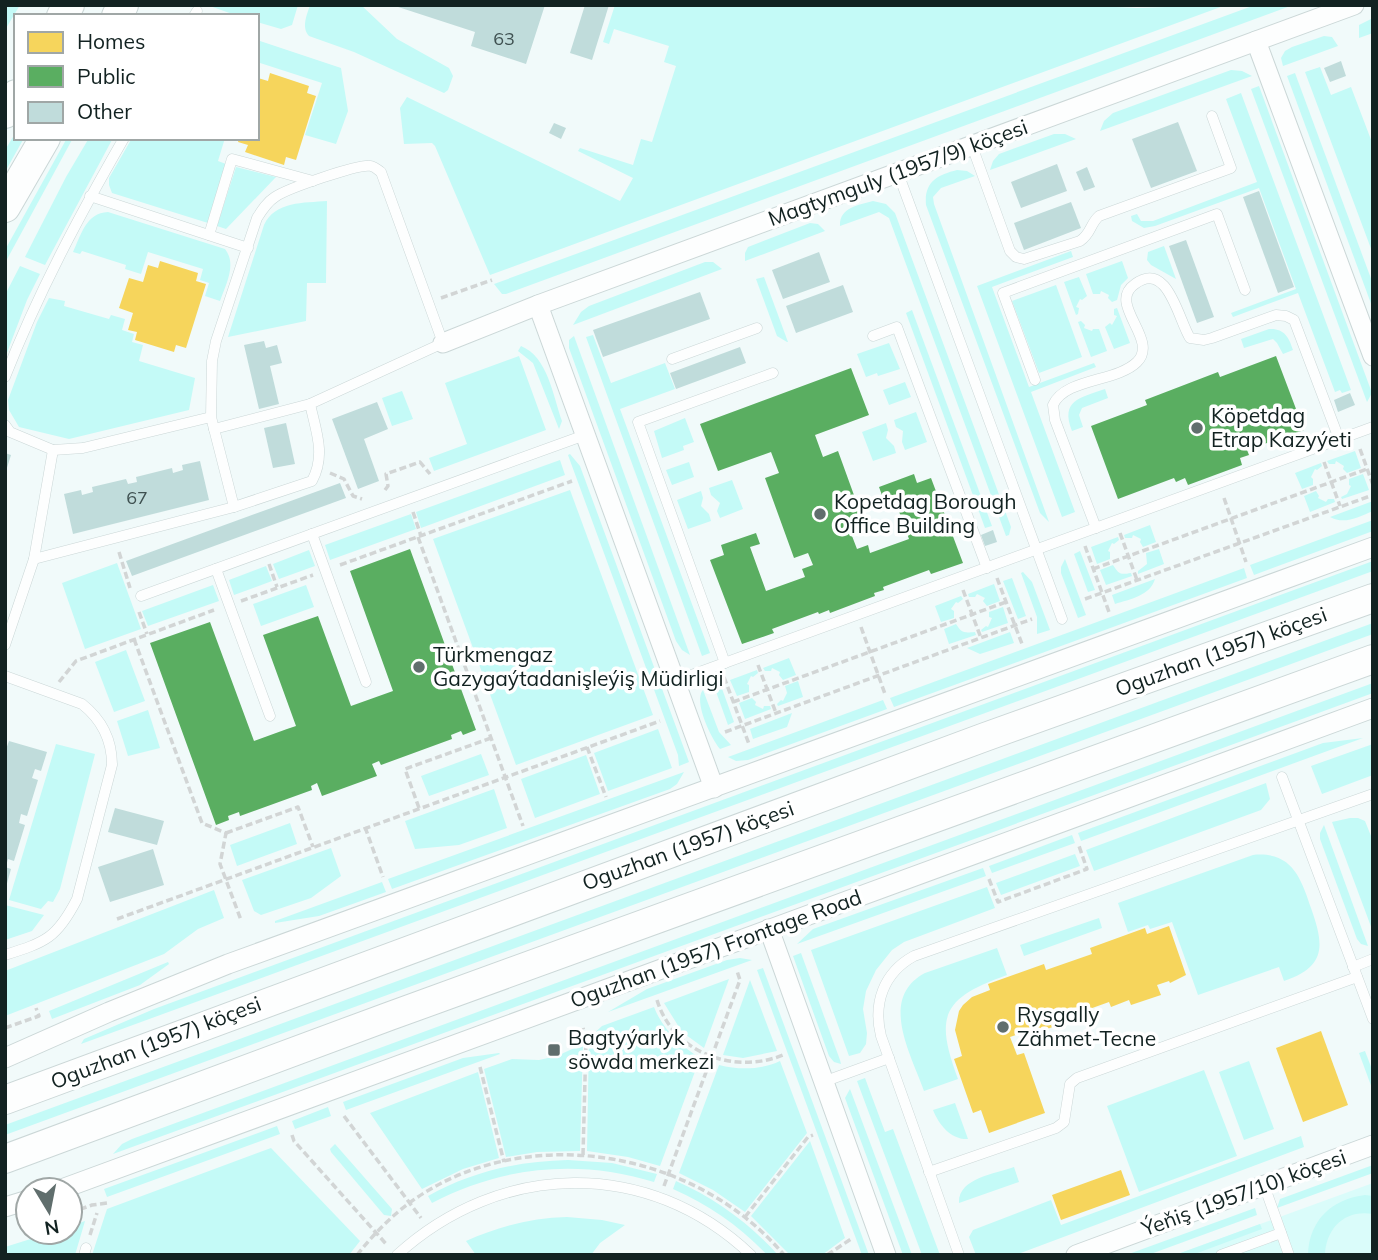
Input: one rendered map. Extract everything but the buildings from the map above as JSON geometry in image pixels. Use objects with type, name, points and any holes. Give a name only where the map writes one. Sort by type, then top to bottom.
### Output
[{"type":"main road","points":[[5,207],[44,140]]},
{"type":"main road","name":"Oguzhan (1957) köçesi","points":[[5,1100],[919,761],[1373,598]]},
{"type":"main road","points":[[10,1161],[390,1016],[1373,659]]},
{"type":"street","name":"Magtymguly (1957/9) köçesi","points":[[443,343],[1354,5]]},
{"type":"street","points":[[1256,41],[1373,356]]},
{"type":"street","points":[[538,306],[714,788]]},
{"type":"street","points":[[5,1058],[228,964],[1373,547]]},
{"type":"street","name":"Oguzhan (1957) Frontage Road","points":[[84,1181],[1373,708]]},
{"type":"street","points":[[769,929],[886,1255]]},
{"type":"street","name":"Ýeňiş (1957/10) köçesi","points":[[1076,1255],[1373,1145]]},
{"type":"lane","points":[[972,146],[1010,251],[1024,260],[1087,237],[1093,222],[1099,216],[1230,168],[1212,116]]},
{"type":"lane","points":[[5,377],[26,322],[90,196],[123,140]]},
{"type":"lane","points":[[209,235],[232,159],[313,181]]},
{"type":"lane","points":[[214,429],[310,404],[443,343],[381,172],[371,166],[363,167],[313,181],[276,196],[257,218],[216,341],[212,361],[211,417],[214,429],[234,507]]},
{"type":"lane","points":[[898,173],[1062,619]]},
{"type":"lane","points":[[90,196],[248,248]]},
{"type":"lane","points":[[1035,380],[1003,293],[1217,214],[1245,290]]},
{"type":"lane","points":[[1096,528],[1055,420],[1053,405],[1062,393],[1138,362],[1143,351],[1142,342],[1125,300],[1129,288],[1141,280],[1153,279],[1168,287],[1190,338],[1212,338],[1276,315],[1294,320],[1339,439]]},
{"type":"lane","points":[[873,336],[897,327],[987,568]]},
{"type":"lane","points":[[672,359],[757,328]]},
{"type":"lane","points":[[725,663],[638,422],[774,373]]},
{"type":"lane","points":[[34,559],[234,507],[312,481],[319,468],[321,455],[310,404]]},
{"type":"lane","points":[[5,425],[10,432],[53,450],[83,448],[211,417]]},
{"type":"lane","points":[[675,681],[1373,427]]},
{"type":"lane","points":[[141,596],[585,435]]},
{"type":"lane","points":[[5,645],[34,559],[53,450]]},
{"type":"lane","points":[[312,534],[366,682]]},
{"type":"lane","points":[[216,569],[270,716]]},
{"type":"lane","points":[[5,676],[82,704],[92,712],[104,730],[112,751],[112,765],[77,899],[68,917],[48,939],[5,955]]},
{"type":"lane","points":[[1282,777],[1373,1019]]},
{"type":"lane","points":[[959,1255],[878,1025],[878,1003],[886,982],[903,962],[1373,794]]},
{"type":"lane","points":[[929,1172],[1056,1128],[1063,1122],[1070,1084],[1077,1078],[1355,972],[1373,960]]},
{"type":"lane","points":[[823,1082],[889,1058]]},
{"type":"lane","points":[[394,1252],[460,1209],[484,1199],[535,1185],[575,1182],[601,1184],[659,1197],[712,1223],[751,1255]]},
{"type":"lane","points":[[1264,1185],[1289,1255]]},
{"type":"lane","points":[[1221,1255],[1281,1233]]},
{"type":"path","points":[[428,303],[492,280]]},
{"type":"path","points":[[1360,449],[1373,485]]},
{"type":"path","points":[[375,495],[385,491],[388,486],[386,474],[420,462],[427,473],[437,474]]},
{"type":"path","points":[[1324,462],[1340,506]]},
{"type":"path","points":[[1093,569],[1367,469]]},
{"type":"path","points":[[344,478],[353,496],[364,499]]},
{"type":"path","points":[[1218,483],[1246,562]]},
{"type":"path","points":[[1085,599],[1373,495]]},
{"type":"path","points":[[412,510],[523,826]]},
{"type":"path","points":[[1121,536],[1137,580]]},
{"type":"path","points":[[1086,549],[1109,612]]},
{"type":"path","points":[[269,562],[278,588]]},
{"type":"path","points":[[999,582],[1021,644]]},
{"type":"path","points":[[965,595],[981,638]]},
{"type":"path","points":[[733,702],[1006,602]]},
{"type":"path","points":[[138,610],[147,635]]},
{"type":"path","points":[[857,616],[885,694]]},
{"type":"path","points":[[725,732],[1032,619]]},
{"type":"path","points":[[134,639],[202,823],[226,833],[298,807],[313,847]]},
{"type":"path","points":[[50,692],[76,661],[90,655]]},
{"type":"path","points":[[760,669],[776,713]]},
{"type":"path","points":[[725,681],[748,744]]},
{"type":"path","points":[[117,919],[660,721]]},
{"type":"path","points":[[419,808],[405,769],[491,738]]},
{"type":"path","points":[[587,747],[606,797]]},
{"type":"path","points":[[365,827],[383,877]]},
{"type":"path","points":[[226,833],[220,864],[241,920]]},
{"type":"path","points":[[989,879],[998,902],[1087,869],[1079,846]]},
{"type":"path","points":[[659,1197],[740,980],[737,971]]},
{"type":"path","points":[[657,1000],[661,1012],[678,1035],[689,1045],[720,1060],[758,1062],[783,1055]]},
{"type":"path","points":[[5,1028],[39,1016],[36,1008]]},
{"type":"path","points":[[583,1028],[586,1041],[583,1155]]},
{"type":"path","points":[[480,1067],[504,1162]]},
{"type":"path","points":[[344,1116],[429,1228]]},
{"type":"path","points":[[292,1135],[294,1141],[394,1252]]},
{"type":"path","points":[[745,1217],[808,1137],[813,1135]]},
{"type":"path","points":[[84,1208],[107,1203]]},
{"type":"path","points":[[85,1251],[97,1213]]},
{"type":"path","points":[[827,1255],[851,1239]]},
{"type":"shaded area","points":[[5,5],[20,5],[14,14],[5,30]]},
{"type":"shaded area","points":[[207,5],[298,5],[292,25],[281,29],[259,23],[259,14],[232,14]]},
{"type":"shaded area","points":[[310,5],[361,5],[397,39],[449,68],[453,76],[448,90],[444,93],[354,52],[309,36],[305,25]]},
{"type":"shaded area","points":[[615,5],[1075,5],[1137,8],[1226,5],[490,275],[435,146],[432,143],[404,144],[400,108],[407,97],[620,201],[633,178],[578,151],[580,148],[633,165],[641,139],[652,142],[676,66],[664,62],[669,46],[614,29],[609,44],[603,42]]},
{"type":"shaded area","points":[[1255,5],[1293,5],[506,294],[502,294],[494,284]]},
{"type":"shaded area","points":[[1373,18],[1373,33],[1359,38],[1359,25]]},
{"type":"shaded area","points":[[1324,36],[1332,37],[1338,46],[1283,66],[1281,58],[1285,51]]},
{"type":"shaded area","points":[[259,41],[341,68],[348,111],[336,144],[305,135],[322,83],[259,63]]},
{"type":"shaded area","points":[[1320,67],[1331,95],[1351,87],[1373,145],[1373,254],[1305,72]]},
{"type":"shaded area","points":[[1231,70],[1252,76],[1100,131],[1104,121],[1113,113]]},
{"type":"shaded area","points":[[1295,73],[1373,284],[1373,309],[1287,76]]},
{"type":"shaded area","points":[[1259,86],[1372,393],[1367,402],[1251,89]]},
{"type":"shaded area","points":[[1241,93],[1351,390],[1335,392],[1298,293],[1233,317],[1231,313],[1296,289],[1259,188],[1155,226],[1144,228],[1132,221],[1131,216],[1137,214],[1141,221],[1153,221],[1257,182],[1226,99]]},
{"type":"shaded area","points":[[1054,134],[1065,134],[1076,139],[990,170],[999,154]]},
{"type":"shaded area","points":[[14,135],[14,140],[23,140],[5,172],[5,150]]},
{"type":"shaded area","points":[[66,140],[72,140],[5,263],[5,250]]},
{"type":"shaded area","points":[[88,140],[112,140],[45,265],[25,257]]},
{"type":"shaded area","points":[[131,140],[224,140],[218,161],[226,164],[208,223],[112,193],[109,178]]},
{"type":"shaded area","points":[[236,167],[276,177],[226,229],[217,226]]},
{"type":"shaded area","points":[[957,170],[967,171],[975,176],[941,188],[933,197],[934,204],[1049,522],[1040,513],[926,205],[927,191],[933,181],[943,174]]},
{"type":"shaded area","points":[[327,201],[326,283],[307,283],[306,321],[228,337],[264,225],[269,217],[283,207]]},
{"type":"shaded area","points":[[873,201],[886,204],[895,213],[1011,527],[1009,535],[1006,536],[889,218],[879,212],[840,226],[846,211]]},
{"type":"shaded area","points":[[108,212],[225,249],[230,268],[220,301],[205,296],[209,283],[200,280],[203,269],[148,252],[141,274],[125,269],[126,265],[82,251],[80,254],[73,252],[89,221],[94,216]]},
{"type":"shaded area","points":[[810,223],[818,224],[825,231],[745,261],[748,247]]},
{"type":"shaded area","points":[[1164,246],[1176,279],[1147,260],[1148,252]]},
{"type":"shaded area","points":[[1071,251],[1073,257],[992,287],[1029,387],[1094,363],[1096,367],[1031,392],[1075,512],[1062,517],[977,286]]},
{"type":"shaded area","points":[[1122,261],[1128,278],[1121,285],[1117,300],[1112,302],[1108,298],[1109,295],[1101,291],[1100,294],[1093,294],[1086,274]]},
{"type":"shaded area","points":[[705,262],[713,262],[722,269],[573,325],[581,312],[589,306]]},
{"type":"shaded area","points":[[20,266],[40,274],[5,358],[5,295]]},
{"type":"shaded area","points":[[764,277],[788,342],[777,336],[756,279]]},
{"type":"shaded area","points":[[1079,277],[1087,296],[1080,299],[1076,315],[1064,282]]},
{"type":"shaded area","points":[[1056,285],[1082,357],[1039,373],[1012,301]]},
{"type":"shaded area","points":[[49,298],[65,301],[64,306],[109,319],[111,315],[125,319],[122,330],[134,334],[132,342],[143,345],[139,361],[195,378],[189,410],[69,439],[19,427],[9,410],[8,400],[37,322]]},
{"type":"shaded area","points":[[1117,308],[1130,343],[1114,349],[1105,327],[1110,323],[1112,325],[1117,316],[1114,315],[1114,309]]},
{"type":"shaded area","points":[[912,310],[992,526],[985,528],[906,313]]},
{"type":"shaded area","points":[[1081,321],[1085,325],[1084,328],[1092,331],[1099,329],[1107,351],[1091,357],[1078,322]]},
{"type":"shaded area","points":[[1269,329],[1285,334],[1293,350],[1283,354],[1273,339],[1244,348],[1241,339]]},
{"type":"shaded area","points":[[593,335],[611,383],[665,363],[675,389],[620,409],[710,653],[702,656],[586,337]]},
{"type":"shaded area","points":[[574,336],[690,655],[682,650],[676,641],[569,348],[569,340]]},
{"type":"shaded area","points":[[889,343],[900,369],[866,377],[857,354]]},
{"type":"shaded area","points":[[521,346],[538,359],[548,378],[562,421],[559,429],[533,363],[518,351]]},
{"type":"shaded area","points":[[519,356],[546,430],[434,471],[429,458],[467,444],[445,383]]},
{"type":"shaded area","points":[[905,382],[911,397],[889,405],[883,390]]},
{"type":"shaded area","points":[[1105,389],[1108,398],[1082,408],[1079,415],[1083,427],[1072,431],[1069,421],[1071,406],[1080,398]]},
{"type":"shaded area","points":[[402,391],[413,419],[392,426],[382,398]]},
{"type":"shaded area","points":[[916,412],[927,442],[905,450],[902,442],[903,431],[896,427],[894,420]]},
{"type":"shaded area","points":[[685,418],[694,442],[683,446],[684,450],[662,458],[654,431]]},
{"type":"shaded area","points":[[886,423],[886,438],[894,446],[896,453],[873,461],[862,432]]},
{"type":"shaded area","points":[[1355,451],[1361,468],[1347,473],[1343,469],[1344,466],[1336,461],[1335,464],[1329,464],[1327,461]]},
{"type":"shaded area","points":[[568,455],[580,466],[689,762],[679,766],[678,755]]},
{"type":"shaded area","points":[[560,460],[565,475],[421,528],[416,512]]},
{"type":"shaded area","points":[[689,462],[694,477],[672,485],[666,470]]},
{"type":"shaded area","points":[[1321,463],[1322,466],[1315,469],[1311,477],[1313,485],[1302,489],[1295,473]]},
{"type":"shaded area","points":[[1363,474],[1369,490],[1342,499],[1351,486],[1349,479]]},
{"type":"shaded area","points":[[732,480],[743,509],[720,518],[717,511],[720,503],[711,495],[709,488]]},
{"type":"shaded area","points":[[570,490],[653,715],[516,765],[433,539]]},
{"type":"shaded area","points":[[701,491],[701,506],[709,514],[711,521],[688,529],[677,500]]},
{"type":"shaded area","points":[[1316,491],[1318,498],[1326,502],[1328,499],[1334,499],[1335,502],[1310,512],[1304,496]]},
{"type":"shaded area","points":[[1373,501],[1373,511],[1357,518],[1341,520],[1330,517]]},
{"type":"shaded area","points":[[411,514],[416,529],[330,560],[325,545]]},
{"type":"shaded area","points":[[1373,520],[1373,531],[1254,575],[1250,565]]},
{"type":"shaded area","points":[[1150,525],[1156,542],[1143,547],[1141,539],[1133,535],[1132,538],[1125,538],[1124,535]]},
{"type":"shaded area","points":[[1118,537],[1119,540],[1112,543],[1108,551],[1110,559],[1097,564],[1091,547]]},
{"type":"shaded area","points":[[1159,549],[1164,564],[1138,574],[1147,564],[1146,553]]},
{"type":"shaded area","points":[[309,550],[315,566],[279,579],[273,564]]},
{"type":"shaded area","points":[[1080,551],[1095,590],[1088,592],[1074,554]]},
{"type":"shaded area","points":[[1065,559],[1086,615],[1078,618],[1061,573]]},
{"type":"shaded area","points":[[1373,561],[1373,571],[81,1044],[84,1039],[154,1009]]},
{"type":"shaded area","points":[[117,563],[141,629],[85,649],[62,583]]},
{"type":"shaded area","points":[[1113,565],[1120,573],[1131,573],[1132,576],[1106,585],[1100,570]]},
{"type":"shaded area","points":[[266,566],[272,581],[234,595],[229,580]]},
{"type":"shaded area","points":[[1244,568],[1247,578],[894,707],[890,698]]},
{"type":"shaded area","points":[[1021,573],[1032,582],[1050,630],[1037,634],[1037,617]]},
{"type":"shaded area","points":[[1012,578],[1026,616],[1018,619],[1003,581]]},
{"type":"shaded area","points":[[1155,579],[1144,593],[1115,604],[1112,595]]},
{"type":"shaded area","points":[[994,584],[1000,601],[987,606],[983,601],[985,598],[977,594],[975,597],[969,597],[968,594]]},
{"type":"shaded area","points":[[213,585],[219,601],[148,626],[142,611]]},
{"type":"shaded area","points":[[306,585],[314,607],[261,626],[253,604]]},
{"type":"shaded area","points":[[961,596],[963,599],[956,602],[951,609],[954,611],[954,618],[941,622],[935,606]]},
{"type":"shaded area","points":[[1003,607],[1008,623],[982,632],[992,618],[989,617],[989,612]]},
{"type":"shaded area","points":[[1373,623],[1373,634],[5,1135],[5,1125]]},
{"type":"shaded area","points":[[956,624],[963,632],[975,632],[976,635],[949,644],[944,629]]},
{"type":"shaded area","points":[[1010,632],[1014,643],[980,654],[967,648]]},
{"type":"shaded area","points":[[126,650],[145,701],[114,712],[95,662]]},
{"type":"shaded area","points":[[789,658],[796,675],[783,680],[780,672],[772,668],[771,671],[765,671],[763,668]]},
{"type":"shaded area","points":[[757,670],[758,673],[751,676],[747,684],[749,692],[737,696],[730,680]]},
{"type":"shaded area","points":[[798,681],[803,697],[778,706],[787,693],[785,686]]},
{"type":"shaded area","points":[[720,683],[734,722],[728,725],[714,686]]},
{"type":"shaded area","points":[[1373,683],[1373,693],[113,1154],[122,1144],[132,1139]]},
{"type":"shaded area","points":[[703,690],[719,732],[731,745],[720,749],[712,737],[700,702]]},
{"type":"shaded area","points":[[752,698],[756,702],[755,705],[763,709],[764,706],[770,706],[771,709],[745,719],[739,703]]},
{"type":"shaded area","points":[[883,700],[887,709],[748,760],[736,761],[728,757]]},
{"type":"shaded area","points":[[148,710],[160,748],[128,756],[117,721]]},
{"type":"shaded area","points":[[792,713],[787,727],[753,739],[750,729]]},
{"type":"shaded area","points":[[658,729],[672,768],[608,791],[594,753]]},
{"type":"shaded area","points":[[1363,738],[1081,841],[1078,833],[1323,743]]},
{"type":"shaded area","points":[[56,744],[95,754],[60,889],[53,902],[48,901],[41,909],[9,900]]},
{"type":"shaded area","points":[[1373,744],[1373,775],[1322,794],[1311,766]]},
{"type":"shaded area","points":[[481,754],[489,775],[429,796],[421,776]]},
{"type":"shaded area","points":[[586,755],[600,794],[535,818],[521,779]]},
{"type":"shaded area","points":[[684,772],[677,784],[670,789],[392,889],[388,879]]},
{"type":"shaded area","points":[[1266,783],[1270,799],[1261,810],[1094,871],[1086,850]]},
{"type":"shaded area","points":[[494,789],[507,828],[459,845],[415,849],[405,821]]},
{"type":"shaded area","points":[[1350,818],[1365,821],[1373,841],[1373,932],[1332,822]]},
{"type":"shaded area","points":[[290,823],[297,844],[237,866],[230,845]]},
{"type":"shaded area","points":[[1324,825],[1368,946],[1357,939],[1320,839]]},
{"type":"shaded area","points":[[1072,835],[1075,843],[992,873],[989,866]]},
{"type":"shaded area","points":[[331,848],[341,876],[311,898],[261,915],[254,911],[242,880]]},
{"type":"shaded area","points":[[1075,854],[1080,866],[1001,895],[996,883]]},
{"type":"shaded area","points":[[1253,855],[1277,857],[1286,862],[1299,877],[1320,943],[1315,961],[1298,975],[1284,981],[1279,967],[1198,995],[1172,922],[1150,929],[1148,925],[1128,932],[1118,903]]},
{"type":"shaded area","points":[[983,868],[986,876],[797,944],[813,929]]},
{"type":"shaded area","points":[[382,882],[386,892],[319,916],[275,923],[275,921]]},
{"type":"shaded area","points":[[987,887],[995,908],[904,942],[892,950],[876,970],[866,991],[863,1009],[866,1044],[860,1053],[849,1056],[811,950]]},
{"type":"shaded area","points":[[214,890],[224,918],[198,929],[164,954],[5,1016],[5,971]]},
{"type":"shaded area","points":[[5,905],[44,915],[32,931],[5,940]]},
{"type":"shaded area","points":[[1099,918],[1102,928],[1024,956],[1020,945]]},
{"type":"shaded area","points":[[997,948],[1007,975],[986,983],[957,1001],[946,1024],[947,1039],[958,1079],[924,1091],[902,1028],[903,997],[911,984],[925,973]]},
{"type":"shaded area","points":[[801,953],[841,1064],[834,1062],[829,1056],[793,956]]},
{"type":"shaded area","points":[[727,960],[752,960],[608,1012],[647,989]]},
{"type":"shaded area","points":[[168,962],[169,964],[140,985],[52,1019],[49,1011]]},
{"type":"shaded area","points":[[763,968],[869,1255],[862,1255],[757,970]]},
{"type":"shaded area","points":[[729,979],[704,1048],[682,1032],[664,1003]]},
{"type":"shaded area","points":[[750,980],[777,1051],[743,1058],[723,1055]]},
{"type":"shaded area","points":[[654,1007],[673,1036],[700,1058],[660,1166],[628,1157],[587,1151],[589,1038],[602,1026]]},
{"type":"shaded area","points":[[583,1044],[580,1151],[537,1152],[506,1157],[484,1069],[512,1059],[539,1060],[557,1056]]},
{"type":"shaded area","points":[[1365,1051],[1373,1072],[1373,1091],[1359,1053]]},
{"type":"shaded area","points":[[499,1053],[346,1110],[343,1102],[463,1058]]},
{"type":"shaded area","points":[[780,1061],[807,1133],[745,1212],[713,1190],[679,1173],[719,1065],[750,1068]]},
{"type":"shaded area","points":[[1249,1061],[1274,1129],[1244,1140],[1219,1072]]},
{"type":"shaded area","points":[[1204,1070],[1237,1156],[1139,1192],[1107,1106]]},
{"type":"shaded area","points":[[478,1072],[499,1158],[463,1169],[422,1189],[370,1113]]},
{"type":"shaded area","points":[[865,1078],[885,1132],[893,1129],[940,1255],[922,1255],[857,1081]]},
{"type":"shaded area","points":[[850,1089],[912,1255],[903,1255],[845,1098]]},
{"type":"shaded area","points":[[955,1103],[968,1139],[956,1137],[946,1130],[933,1110]]},
{"type":"shaded area","points":[[328,1107],[331,1116],[295,1129],[292,1121]]},
{"type":"shaded area","points":[[277,1126],[280,1134],[107,1197],[104,1189]]},
{"type":"shaded area","points":[[1301,1136],[1304,1147],[1015,1255],[976,1255],[969,1237],[973,1230],[1051,1200],[1061,1225]]},
{"type":"shaded area","points":[[810,1141],[845,1238],[822,1255],[790,1255],[751,1216]]},
{"type":"shaded area","points":[[335,1144],[392,1209],[391,1216],[384,1215],[331,1152],[330,1149]]},
{"type":"shaded area","points":[[271,1148],[360,1241],[349,1255],[92,1255],[107,1209]]},
{"type":"shaded area","points":[[568,1160],[612,1163],[657,1174],[654,1182],[598,1170],[541,1170],[486,1181],[432,1203],[428,1196],[461,1180],[495,1169]]},
{"type":"shaded area","points":[[1373,1165],[1373,1173],[1277,1208],[1280,1199]]},
{"type":"shaded area","points":[[1014,1167],[1019,1182],[959,1203],[964,1188],[971,1182]]},
{"type":"shaded area","points":[[676,1181],[731,1212],[778,1255],[767,1255],[723,1217],[673,1189]]},
{"type":"shaded area","points":[[1373,1183],[1373,1255],[1175,1255]]},
{"type":"shaded area","points":[[1365,1195],[1373,1196],[1373,1214],[1354,1214],[1339,1222],[1329,1236],[1325,1255],[1308,1255],[1313,1231],[1324,1213],[1342,1201]]},
{"type":"shaded area","points":[[1255,1208],[1257,1215],[1148,1255],[1126,1255]]},
{"type":"shaded area","points":[[567,1217],[625,1225],[600,1243],[591,1255],[476,1255],[466,1241],[516,1224]]},
{"type":"shaded area","points":[[1260,1224],[1262,1229],[1192,1255],[1175,1255]]},
{"type":"shaded area","points":[[14,1244],[78,1246],[75,1255],[5,1255],[5,1247]]},
{"type":"place","name":"Köpetdag Etrap Kazyýeti","points":[[1197,428]]},
{"type":"place","name":"Kopetdag Borough Office Building","points":[[820,514]]},
{"type":"place","name":"Türkmengaz Gazygaýtadanişleýiş Müdirligi","points":[[419,667]]},
{"type":"place","name":"Rysgally Zähmet-Tecne","points":[[1003,1027]]},
{"type":"place","name":"Bagtyýarlyk söwda merkezi","points":[[554,1050]]}]
